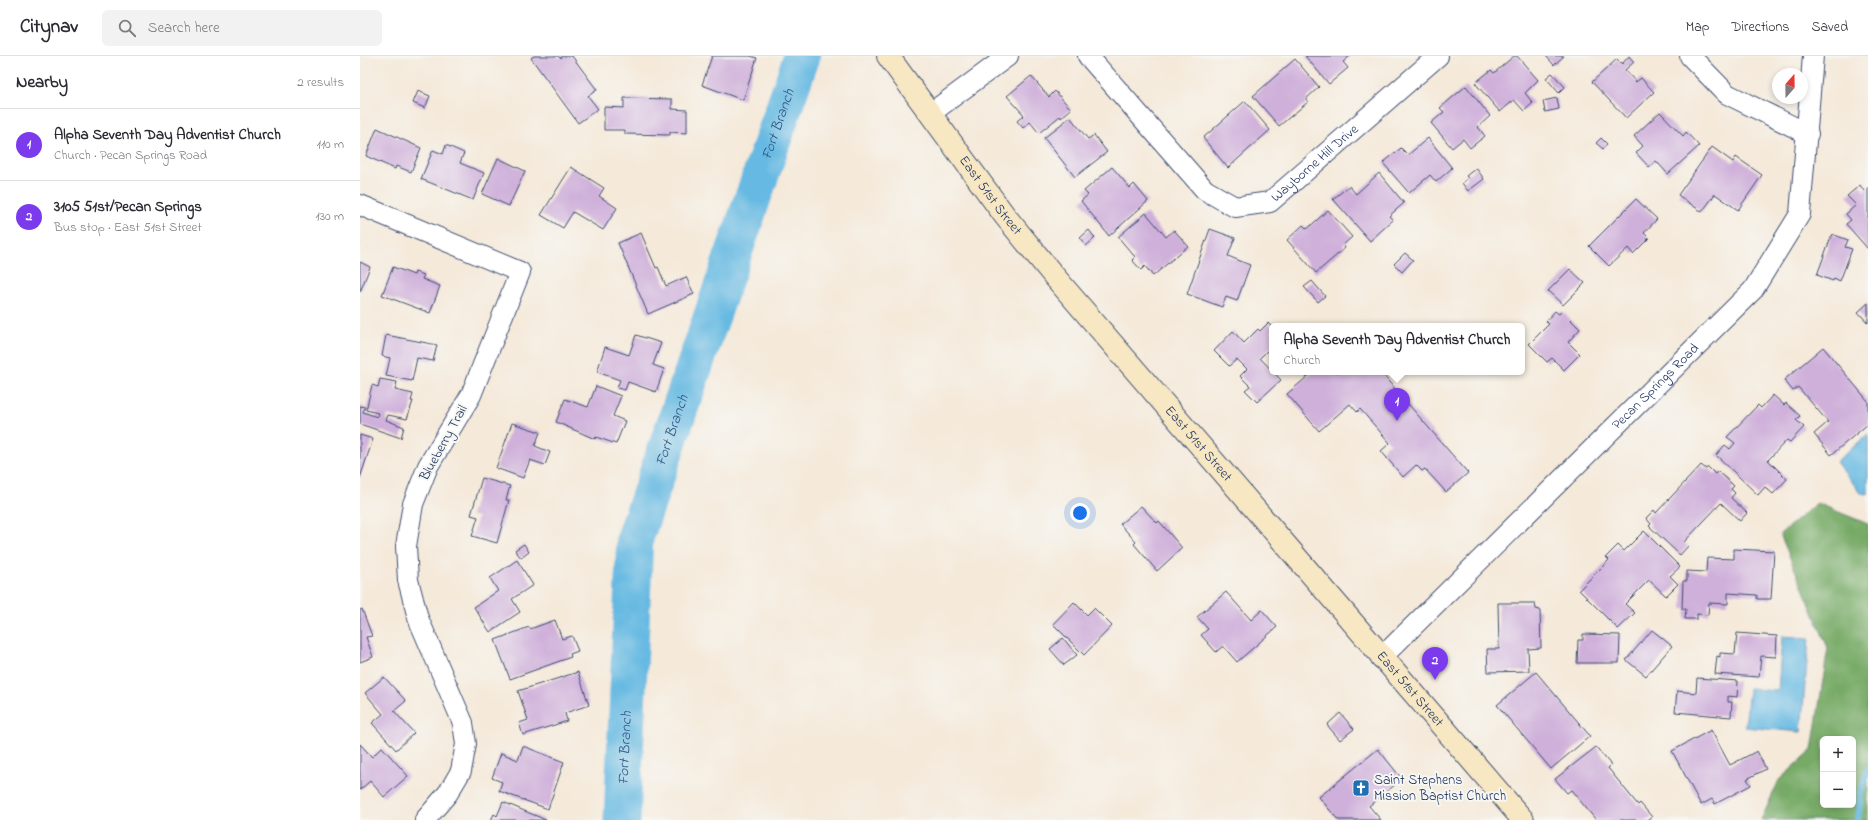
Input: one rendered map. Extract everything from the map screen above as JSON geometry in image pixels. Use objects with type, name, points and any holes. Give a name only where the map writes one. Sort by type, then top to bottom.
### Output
[{"type":"main road","name":"East 51st Street","points":[[888,56],[1006,216],[1054,276],[1523,820]]},
{"type":"street","points":[[931,113],[1008,56]]},
{"type":"street","name":"Wayborne Hill Drive","points":[[1088,56],[1205,190],[1235,207],[1270,202],[1438,56]]},
{"type":"street","points":[[1690,56],[1727,94],[1808,134]]},
{"type":"street","name":"Pecan Springs Road","points":[[1382,658],[1753,290],[1800,214],[1808,134],[1813,56]]},
{"type":"street","name":"Blueberry Trail","points":[[360,205],[520,272],[471,395],[428,466],[413,504],[406,546],[408,580],[416,610],[463,723],[466,744],[461,771],[448,793],[425,820]]},
{"type":"green space","points":[[1817,503],[1868,524],[1868,820],[1761,820],[1779,780],[1812,750],[1828,648],[1780,534]]},
{"type":"water","points":[[1868,434],[1868,494],[1861,493],[1836,462]]},
{"type":"water","points":[[1782,636],[1809,638],[1801,732],[1745,727],[1749,689],[1778,691]]},
{"type":"building","points":[[534,56],[558,56],[560,58],[563,56],[572,56],[597,90],[588,96],[598,109],[578,123],[531,58]]},
{"type":"building","points":[[712,56],[750,56],[757,58],[743,100],[702,85]]},
{"type":"building","points":[[1305,56],[1350,56],[1343,62],[1348,68],[1329,84]]},
{"type":"building","points":[[1514,56],[1517,56],[1538,80],[1525,93],[1533,103],[1524,111],[1514,100],[1500,112],[1475,83],[1491,70],[1494,73]]},
{"type":"building","points":[[1546,56],[1564,56],[1554,65]]},
{"type":"building","points":[[1629,56],[1634,62],[1625,70],[1636,82],[1641,78],[1654,92],[1626,118],[1592,82],[1617,59],[1622,64]]},
{"type":"building","points":[[1295,59],[1319,87],[1306,99],[1308,102],[1279,126],[1253,96]]},
{"type":"building","points":[[1552,73],[1565,87],[1559,93],[1546,78]]},
{"type":"building","points":[[1031,76],[1049,97],[1055,91],[1071,109],[1039,133],[1030,122],[1023,128],[1017,121],[1024,115],[1007,96]]},
{"type":"building","points":[[1466,86],[1490,116],[1478,127],[1485,136],[1470,148],[1463,139],[1452,148],[1431,123],[1444,112],[1440,108]]},
{"type":"building","points":[[418,91],[430,96],[425,108],[413,103]]},
{"type":"building","points":[[624,98],[672,99],[672,109],[687,110],[687,133],[670,132],[670,135],[625,134],[625,130],[604,130],[604,107],[624,108]]},
{"type":"building","points":[[1557,98],[1559,109],[1545,112],[1543,101]]},
{"type":"building","points":[[1245,101],[1270,130],[1228,168],[1203,138]]},
{"type":"building","points":[[1660,112],[1683,136],[1686,132],[1699,146],[1668,174],[1656,161],[1649,167],[1636,153],[1643,146],[1634,136]]},
{"type":"building","points":[[1070,117],[1088,139],[1094,135],[1107,152],[1075,177],[1044,138]]},
{"type":"building","points":[[377,128],[421,148],[411,172],[396,166],[395,169],[366,156]]},
{"type":"building","points":[[1428,138],[1452,168],[1436,182],[1430,175],[1409,193],[1383,163],[1401,148],[1408,155]]},
{"type":"building","points":[[1601,138],[1607,144],[1603,149],[1596,143]]},
{"type":"building","points":[[446,145],[464,153],[460,163],[484,173],[473,200],[421,179],[433,150],[443,154]]},
{"type":"building","points":[[1712,147],[1733,162],[1736,157],[1762,175],[1738,210],[1715,194],[1702,212],[1678,195]]},
{"type":"building","points":[[498,158],[525,171],[509,206],[482,194]]},
{"type":"building","points":[[571,167],[604,188],[599,196],[617,208],[603,230],[573,212],[563,228],[541,215]]},
{"type":"building","points":[[1112,167],[1130,188],[1134,184],[1148,201],[1109,236],[1081,201],[1088,195],[1084,191]]},
{"type":"building","points":[[1476,168],[1484,179],[1468,191],[1462,183],[1468,178],[1466,176]]},
{"type":"building","points":[[1379,173],[1404,203],[1389,216],[1393,220],[1370,241],[1333,199],[1349,186],[1356,194]]},
{"type":"building","points":[[1860,185],[1864,191],[1868,187],[1868,249],[1846,224],[1851,220],[1846,214],[1856,205],[1847,196]]},
{"type":"building","points":[[1636,199],[1657,219],[1644,233],[1649,238],[1633,254],[1628,248],[1609,266],[1589,246]]},
{"type":"building","points":[[1328,210],[1352,237],[1343,245],[1345,248],[1316,273],[1287,240],[1303,225],[1307,229]]},
{"type":"building","points":[[1146,213],[1166,237],[1174,230],[1188,246],[1153,276],[1145,266],[1141,270],[1132,260],[1135,257],[1118,237]]},
{"type":"building","points":[[1210,229],[1235,238],[1228,256],[1250,265],[1237,301],[1226,297],[1222,307],[1187,294]]},
{"type":"building","points":[[1089,230],[1095,238],[1086,246],[1080,238]]},
{"type":"building","points":[[641,233],[656,268],[658,267],[666,286],[686,277],[694,294],[648,314],[618,243]]},
{"type":"building","points":[[1832,234],[1848,240],[1845,247],[1852,249],[1840,281],[1834,278],[1833,281],[1817,275]]},
{"type":"building","points":[[1405,253],[1413,260],[1402,272],[1394,264]]},
{"type":"building","points":[[360,262],[370,267],[360,292]]},
{"type":"building","points":[[393,267],[414,275],[415,272],[424,275],[422,279],[440,286],[430,313],[382,295]]},
{"type":"building","points":[[1570,269],[1585,283],[1563,305],[1548,291]]},
{"type":"building","points":[[1312,281],[1325,296],[1318,302],[1304,287]]},
{"type":"building","points":[[1868,303],[1868,323],[1858,312]]},
{"type":"building","points":[[1555,311],[1559,314],[1562,311],[1580,329],[1568,342],[1580,354],[1564,370],[1552,358],[1547,362],[1529,344],[1549,324],[1546,321]]},
{"type":"building","points":[[1268,323],[1269,324],[1269,349],[1260,358],[1269,367],[1269,375],[1276,375],[1281,380],[1257,402],[1245,390],[1250,386],[1240,376],[1247,369],[1237,359],[1229,366],[1214,351],[1233,331],[1244,343],[1258,329],[1260,331]]},
{"type":"building","points":[[386,335],[437,345],[433,361],[417,358],[412,381],[386,376],[390,358],[382,356]]},
{"type":"building","points":[[636,335],[661,343],[653,365],[664,369],[656,392],[628,382],[625,390],[617,388],[620,380],[597,372],[605,347],[629,355]]},
{"type":"building","points":[[1823,347],[1868,401],[1868,424],[1831,455],[1814,434],[1828,422],[1798,387],[1793,391],[1784,380]]},
{"type":"building","points":[[1309,375],[1383,375],[1468,473],[1446,492],[1425,469],[1422,471],[1416,465],[1403,477],[1381,451],[1390,443],[1360,409],[1357,412],[1350,404],[1319,431],[1287,394]]},
{"type":"building","points":[[380,379],[397,382],[395,390],[413,394],[411,401],[413,401],[407,419],[388,415],[386,420],[404,427],[401,438],[360,424],[360,406],[365,407],[363,412],[377,417],[378,413],[366,410],[372,385],[378,387]]},
{"type":"building","points":[[596,386],[621,396],[613,416],[625,421],[616,444],[596,437],[595,439],[556,422],[565,399],[588,407]]},
{"type":"building","points":[[1773,395],[1784,405],[1786,403],[1800,416],[1796,420],[1804,427],[1790,442],[1787,440],[1768,460],[1787,479],[1773,494],[1765,487],[1758,495],[1716,455],[1725,445],[1730,449],[1735,443],[1727,437],[1758,405],[1761,408]]},
{"type":"building","points":[[512,423],[540,432],[535,446],[550,452],[545,465],[530,460],[523,478],[496,468]]},
{"type":"building","points":[[360,435],[373,439],[360,478]]},
{"type":"building","points":[[1701,465],[1706,469],[1708,467],[1715,474],[1718,471],[1734,486],[1731,489],[1735,493],[1731,498],[1747,513],[1740,521],[1721,503],[1684,542],[1688,546],[1680,555],[1649,526],[1651,524],[1646,518],[1654,510],[1656,513]]},
{"type":"building","points":[[482,478],[510,486],[506,500],[509,500],[497,543],[472,536],[478,517],[471,515]]},
{"type":"building","points":[[1141,506],[1157,523],[1159,521],[1182,548],[1157,571],[1134,544],[1136,542],[1120,524]]},
{"type":"building","points":[[1644,531],[1680,567],[1670,576],[1678,584],[1666,596],[1649,580],[1625,604],[1635,613],[1618,629],[1579,590],[1609,560],[1606,557],[1618,545],[1624,551]]},
{"type":"building","points":[[524,544],[529,552],[521,558],[515,550]]},
{"type":"building","points":[[1734,549],[1774,551],[1771,599],[1757,599],[1757,595],[1728,593],[1728,604],[1709,603],[1708,615],[1697,614],[1697,619],[1685,619],[1686,609],[1682,609],[1683,581],[1687,581],[1687,571],[1706,572],[1707,558],[1734,559]]},
{"type":"building","points":[[517,560],[533,585],[512,599],[520,612],[490,632],[474,607],[498,591],[490,578]]},
{"type":"building","points":[[1226,592],[1251,620],[1262,610],[1277,627],[1237,662],[1223,646],[1216,652],[1201,635],[1208,629],[1197,617]]},
{"type":"building","points":[[1074,602],[1087,615],[1094,608],[1112,626],[1084,655],[1053,624]]},
{"type":"building","points":[[1498,603],[1535,603],[1536,609],[1540,610],[1541,648],[1528,649],[1529,671],[1488,672],[1487,649],[1499,649]]},
{"type":"building","points":[[362,609],[372,636],[366,637],[373,657],[360,662],[360,610]]},
{"type":"building","points":[[555,620],[562,639],[572,636],[578,651],[570,654],[571,657],[510,679],[495,640],[529,627],[530,629]]},
{"type":"building","points":[[1652,630],[1672,646],[1646,676],[1626,660]]},
{"type":"building","points":[[1737,633],[1777,636],[1776,657],[1761,656],[1759,677],[1715,674],[1717,656],[1720,657],[1720,653],[1735,654]]},
{"type":"building","points":[[1583,634],[1620,635],[1619,663],[1577,663],[1578,640],[1583,640]]},
{"type":"building","points":[[1063,638],[1077,655],[1064,665],[1050,649]]},
{"type":"building","points":[[578,672],[589,705],[565,713],[567,721],[523,735],[519,723],[528,720],[518,691]]},
{"type":"building","points":[[1536,672],[1590,736],[1551,769],[1497,705]]},
{"type":"building","points":[[384,677],[406,701],[394,711],[414,733],[396,750],[372,723],[383,714],[365,693]]},
{"type":"building","points":[[1697,678],[1738,681],[1737,697],[1728,696],[1728,702],[1732,702],[1731,717],[1675,712],[1677,691],[1696,693]]},
{"type":"building","points":[[1340,713],[1354,729],[1340,740],[1327,725]]},
{"type":"building","points":[[1711,730],[1730,765],[1757,751],[1766,769],[1747,779],[1751,785],[1715,804],[1712,799],[1701,805],[1672,751]]},
{"type":"building","points":[[360,744],[372,757],[382,747],[408,776],[384,797],[370,781],[360,790]]},
{"type":"building","points":[[523,746],[564,762],[548,809],[499,791],[502,782],[492,778],[501,753],[518,760]]},
{"type":"building","points":[[1596,747],[1611,765],[1608,768],[1638,805],[1640,803],[1652,817],[1648,820],[1596,820],[1571,790],[1567,793],[1555,779]]},
{"type":"building","name":"Saint Stephens Mission Baptist Church","points":[[1378,749],[1402,779],[1369,806],[1381,820],[1338,820],[1319,797]]},
{"type":"building","points":[[503,802],[546,820],[491,820],[494,814],[497,816]]},
{"type":"waterway","name":"Fort Branch","points":[[622,820],[635,538],[802,56]]},
{"type":"waterway","points":[[1858,820],[1861,792],[1868,769]]},
{"type":"place","name":"Alpha Seventh Day Adventist Church","points":[[1397,421]]},
{"type":"place","name":"3105 51st/Pecan Springs","points":[[1435,680]]},
{"type":"place","name":"Saint Stephens Mission Baptist Church","points":[[1361,788]]}]
